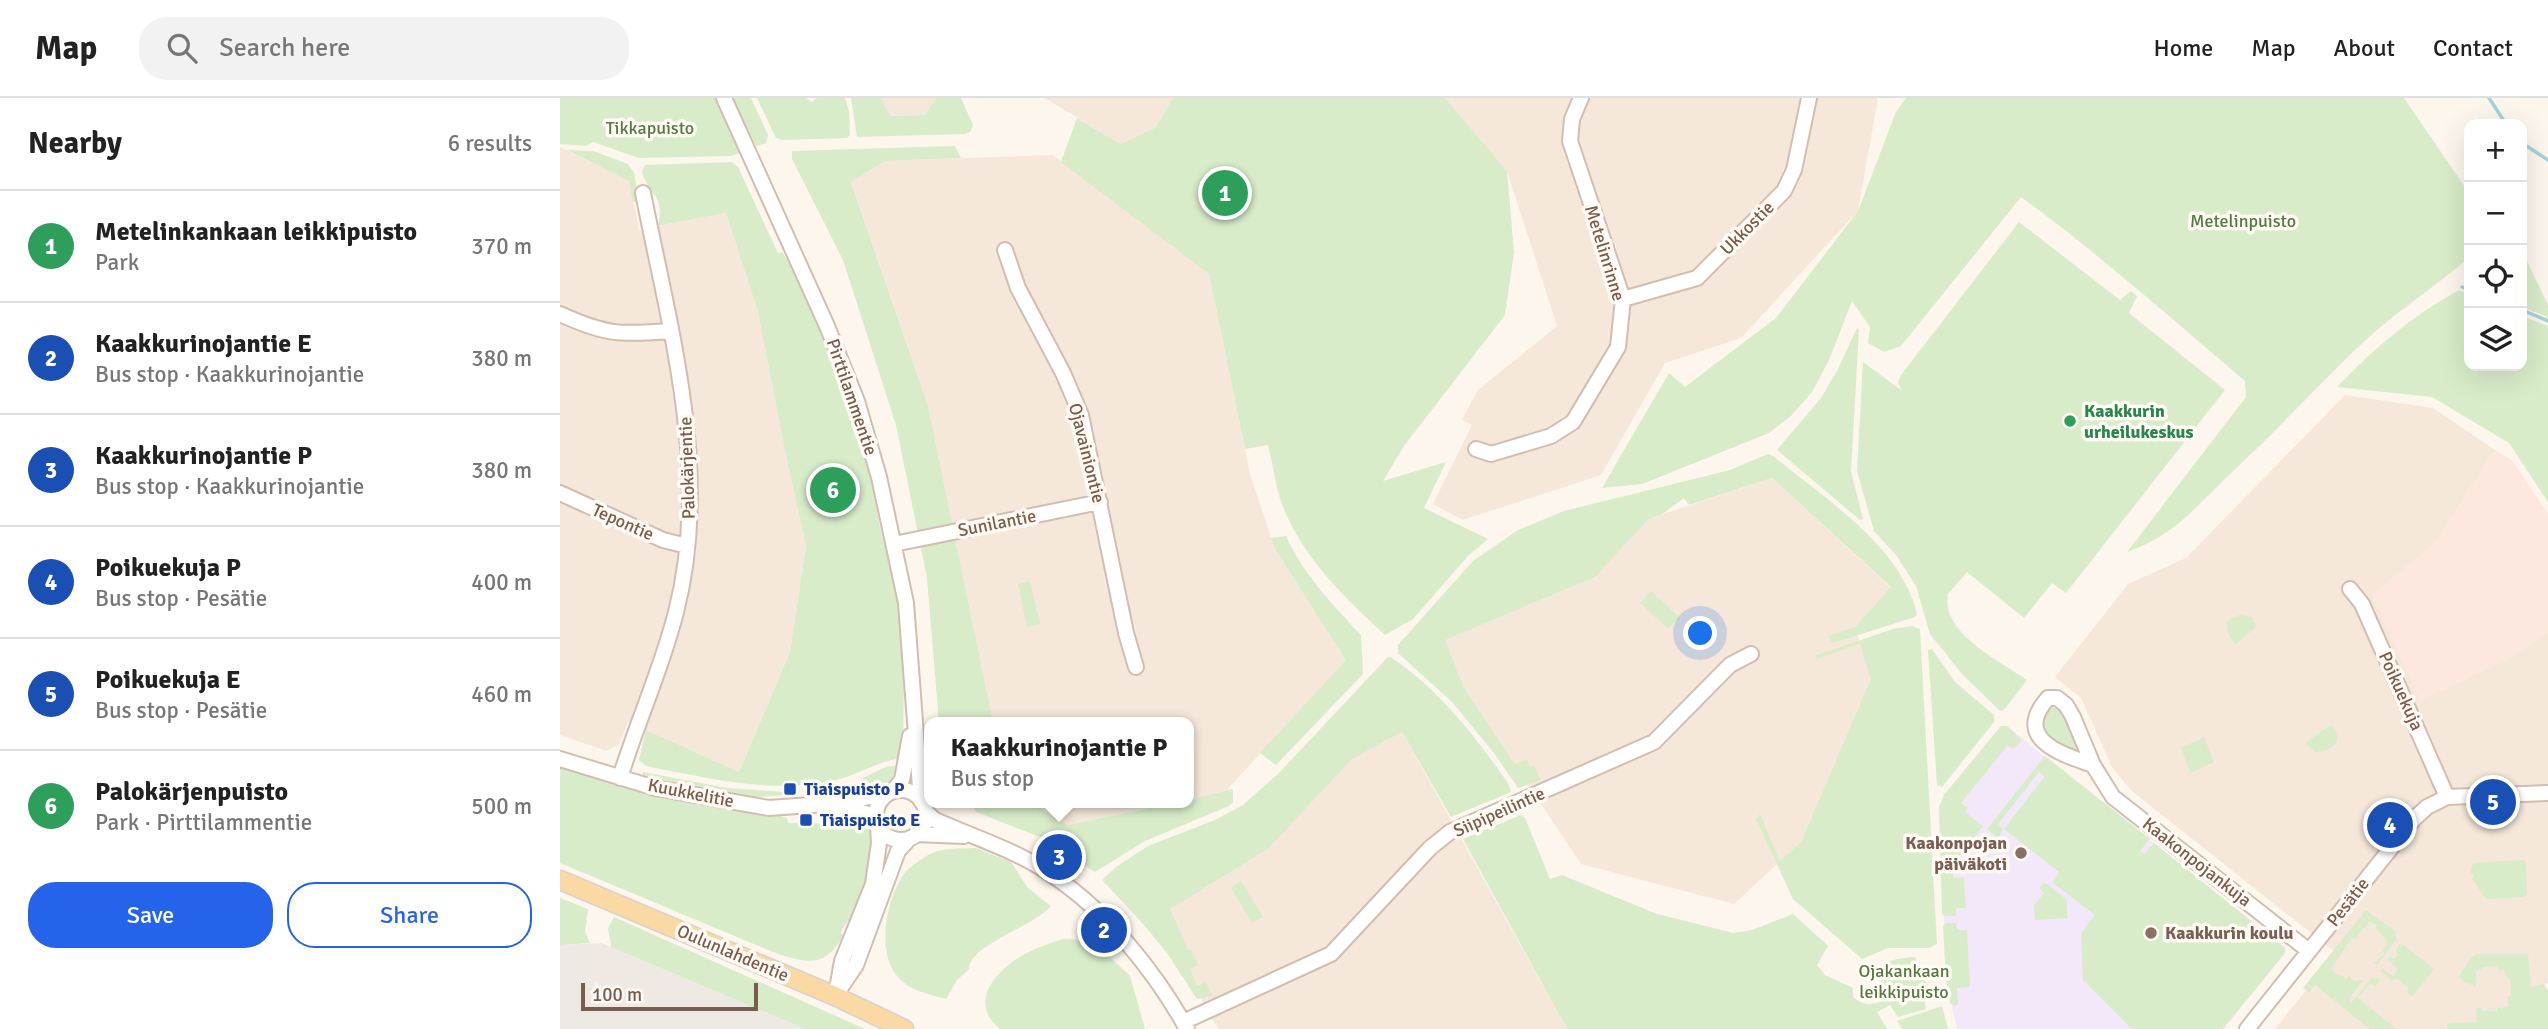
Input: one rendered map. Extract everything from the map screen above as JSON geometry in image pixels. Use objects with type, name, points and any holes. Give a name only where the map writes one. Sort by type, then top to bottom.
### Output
[{"type":"main road","name":"Oulunlahdentie","points":[[560,880],[835,996],[904,1029]]},
{"type":"street","name":"Pirttilammentie","points":[[724,98],[827,326],[857,401],[879,478],[906,603],[913,714],[923,806]]},
{"type":"street","name":"Metelinrinne","points":[[1476,449],[1491,454],[1551,436],[1573,422],[1618,347],[1623,299],[1572,148],[1571,125],[1581,98]]},
{"type":"street","name":"Ukkostie","points":[[1623,299],[1697,278],[1784,191],[1794,170],[1809,98]]},
{"type":"street","name":"Palokärjentie","points":[[620,778],[676,612],[691,501],[684,409],[643,193]]},
{"type":"street","name":"Ojavainiontie","points":[[1005,250],[1018,288],[1082,415],[1126,633],[1136,667]]},
{"type":"street","points":[[560,314],[616,334],[670,331]]},
{"type":"street","name":"Tepontie","points":[[560,493],[663,540],[687,546]]},
{"type":"street","name":"Sunilantie","points":[[894,544],[1100,502]]},
{"type":"street","name":"Poikuekuja","points":[[2350,589],[2362,604],[2447,797]]},
{"type":"street","name":"Siipipeilintie","points":[[1185,1025],[1331,954],[1430,848],[1450,832],[1654,742],[1730,665],[1751,654]]},
{"type":"street","name":"Kaakonpojankuja","points":[[2093,765],[2059,753],[2041,739],[2034,721],[2040,707],[2048,698],[2057,698],[2066,705],[2093,765],[2113,797],[2309,951]]},
{"type":"street","name":"Pirttilammentie","points":[[890,793],[901,780],[907,762],[913,714]]},
{"type":"street","name":"Kuukkelitie","points":[[560,759],[655,788],[769,808],[825,804],[890,793]]},
{"type":"street","points":[[910,792],[923,806],[924,825],[898,851],[856,965],[835,996],[842,961],[873,884],[879,843],[877,822],[880,801],[890,793],[910,792]]},
{"type":"street","points":[[2447,797],[2548,793]]},
{"type":"street","name":"Pesätie","points":[[2247,1029],[2415,818],[2430,805],[2447,797]]},
{"type":"street","name":"Kuukkelitie","points":[[825,804],[857,810],[877,822]]},
{"type":"street","points":[[925,808],[935,820],[1020,856],[1055,876],[1082,898],[1131,947],[1185,1025]]},
{"type":"street","points":[[877,822],[892,839],[901,841],[913,836],[971,836]]},
{"type":"shaded area","points":[[881,98],[936,98],[926,115],[889,116]]},
{"type":"shaded area","points":[[1045,98],[1173,98],[1155,128],[1120,144]]},
{"type":"shaded area","points":[[1445,98],[1878,98],[1858,211],[1741,338],[1665,363],[1601,475],[1463,520],[1433,504],[1472,425],[1462,420],[1477,391],[1557,326],[1507,171]]},
{"type":"shaded area","points":[[560,147],[630,181],[639,230],[726,213],[758,312],[806,546],[790,652],[739,772],[628,722],[619,744],[606,751],[560,735]]},
{"type":"shaded area","points":[[1053,155],[1209,274],[1250,474],[1275,549],[1347,660],[1224,793],[1194,799],[1194,717],[992,717],[928,406],[851,181],[885,161]]},
{"type":"shaded area","points":[[2345,395],[2433,408],[2495,450],[2433,545],[2372,595],[2503,662],[2548,632],[2548,983],[2528,989],[2498,1029],[2275,1029],[2336,953],[2132,791],[2112,767],[2081,698],[2055,677],[2128,584],[2186,558]]},
{"type":"shaded area","points":[[2495,450],[2513,461],[2548,514],[2548,632],[2503,662],[2420,700],[2372,595],[2433,545]]},
{"type":"shaded area","points":[[1772,478],[1891,588],[1855,627],[1872,678],[1801,842],[1734,904],[1581,864],[1464,688],[1444,640],[1595,577],[1649,519]]},
{"type":"shaded area","points":[[2001,726],[2007,726],[2285,948],[2285,953],[2223,1029],[1957,1029],[1946,979],[1939,807],[1944,795]]},
{"type":"shaded area","points":[[1402,732],[1567,1029],[1218,1029],[1176,955],[1150,920],[1268,849],[1352,758]]},
{"type":"shaded area","points":[[1041,808],[1150,808],[1067,825]]},
{"type":"shaded area","points":[[601,943],[805,1029],[560,1029],[560,945]]},
{"type":"green space","name":"Tikkapuisto","points":[[560,98],[717,98],[740,153],[731,156],[639,158],[593,142],[586,146],[560,144]]},
{"type":"green space","points":[[731,98],[751,98],[768,135],[766,143],[756,146]]},
{"type":"green space","points":[[757,98],[806,98],[812,102],[817,98],[845,98],[849,111],[850,135],[847,138],[776,138]]},
{"type":"green space","points":[[851,98],[881,98],[890,116],[925,115],[936,98],[961,98],[973,125],[970,132],[965,134],[857,137]]},
{"type":"green space","points":[[1173,98],[1445,98],[1507,171],[1514,252],[1505,315],[1404,446],[1383,481],[1446,462],[1424,508],[1488,539],[1468,556],[1413,619],[1385,635],[1340,591],[1301,541],[1282,504],[1268,445],[1245,449],[1209,274],[1061,162],[1077,118],[1120,144],[1155,128]]},
{"type":"green space","name":"Metelinpuisto","points":[[1906,98],[2404,98],[2464,186],[2464,262],[2366,339],[2182,520],[2157,538],[2127,552],[2246,397],[2245,381],[2107,264],[2021,197],[1901,346],[1884,352],[1868,343],[1870,327],[1852,301],[1829,360],[1812,392],[1791,416],[1769,433],[1642,484],[1602,488],[1669,373],[1685,387],[1776,318],[1858,211],[1896,112]]},
{"type":"green space","points":[[955,146],[961,158],[885,161],[851,182],[928,406],[992,717],[939,717],[927,578],[896,425],[843,260],[792,159],[792,151]]},
{"type":"green space","points":[[567,150],[593,151],[628,164],[634,173],[640,202],[633,202],[629,181]]},
{"type":"green space","points":[[732,162],[738,167],[778,253],[782,252],[805,289],[850,402],[870,466],[879,523],[899,605],[904,661],[903,758],[884,762],[841,779],[809,785],[739,783],[646,766],[639,760],[646,730],[739,772],[790,652],[806,546],[758,312],[726,213],[658,226],[660,207],[642,172],[645,165]]},
{"type":"green space","name":"Kaakkurin urheilukeskus","points":[[2019,222],[2120,300],[2131,291],[2137,296],[2129,313],[2225,390],[2066,593],[2052,583],[2024,618],[1967,572],[1948,594],[1948,608],[1953,621],[1963,634],[2027,680],[2004,710],[2000,711],[1962,674],[1930,634],[1916,586],[1896,555],[1874,531],[1857,471],[1863,362],[1901,390],[1898,382],[1901,375]]},
{"type":"green space","points":[[2527,261],[2548,305],[2548,317],[2527,309]]},
{"type":"green space","points":[[2459,290],[2464,292],[2464,371],[2527,371],[2527,318],[2548,326],[2548,502],[2509,443],[2432,397],[2337,387],[2365,359],[2425,311]]},
{"type":"green space","points":[[1857,328],[1851,471],[1863,519],[1860,520],[1777,450],[1821,398]]},
{"type":"green space","points":[[1768,454],[1837,507],[1878,546],[1909,590],[1917,614],[1915,617],[1831,642],[1829,636],[1855,627],[1891,587],[1772,478],[1689,505],[1684,498],[1661,515],[1649,519],[1595,577],[1445,640],[1464,688],[1515,764],[1527,759],[1530,767],[1534,765],[1541,780],[1518,788],[1494,753],[1453,703],[1398,653],[1398,645],[1473,561],[1518,530],[1564,511],[1730,470]]},
{"type":"green space","points":[[1286,536],[1310,576],[1361,635],[1363,674],[1276,765],[1260,753],[1346,660],[1275,549],[1271,538]]},
{"type":"green space","points":[[1030,581],[1040,624],[1027,627],[1018,584]]},
{"type":"green space","points":[[1651,591],[1679,617],[1668,629],[1640,603]]},
{"type":"green space","points":[[2240,615],[2251,617],[2257,626],[2235,645],[2228,633],[2227,622]]},
{"type":"green space","points":[[1912,626],[1920,629],[1937,944],[1929,948],[1888,948],[1862,959],[1793,899],[1756,819],[1760,814],[1780,861],[1801,842],[1871,679],[1860,644],[1816,659],[1817,655],[1893,629]]},
{"type":"green space","points":[[1932,649],[1955,682],[1994,715],[1994,722],[1942,787],[1937,785],[1928,650]]},
{"type":"green space","points":[[1391,657],[1425,684],[1455,715],[1495,765],[1511,792],[1451,817],[1402,732],[1352,759],[1268,849],[1170,909],[1198,965],[1190,969],[1197,986],[1206,982],[1212,996],[1197,999],[1167,953],[1102,880],[1116,867],[1148,846],[1215,820],[1243,805],[1278,774],[1387,658]]},
{"type":"green space","points":[[2058,707],[2068,721],[2079,749],[2076,752],[2054,741],[2040,721],[2048,709]]},
{"type":"green space","points":[[2001,726],[2007,726],[2022,740],[2014,749],[2007,746],[1961,803],[1968,808],[1965,812],[1983,826],[1952,866],[1953,878],[1964,877],[1966,908],[1956,908],[1956,916],[1946,916],[1942,914],[1939,807],[1944,795]]},
{"type":"green space","points":[[2329,726],[2336,731],[2335,745],[2315,752],[2305,743]]},
{"type":"green space","points":[[2204,737],[2214,762],[2190,773],[2181,748]]},
{"type":"green space","name":"Kaakkurin koulu","points":[[2045,756],[2150,839],[2140,851],[2144,854],[2154,843],[2285,948],[2285,953],[2223,1029],[2132,1029],[2083,980],[2081,933],[2095,915],[2053,883],[2059,872],[2004,829],[2045,776],[2039,772],[1998,824],[2003,829],[1999,837],[1987,829]]},
{"type":"green space","points":[[902,765],[892,781],[863,793],[863,778],[886,767]]},
{"type":"green space","points":[[560,766],[670,797],[787,818],[788,823],[856,824],[860,822],[861,815],[868,823],[871,834],[871,863],[859,905],[842,929],[843,936],[823,958],[799,960],[778,954],[560,863]]},
{"type":"green space","points":[[643,772],[727,788],[784,792],[784,795],[744,798],[650,780],[642,777]]},
{"type":"green space","points":[[1233,789],[1233,802],[1229,806],[1145,841],[1095,872],[1040,837],[976,812],[973,808],[1041,808],[1067,825],[1150,808],[1194,808],[1194,799]]},
{"type":"green space","name":"Ojakankaan leikkipuisto","points":[[1521,815],[1525,818],[1550,879],[1562,875],[1657,914],[1733,933],[1752,930],[1793,914],[1828,946],[1817,965],[1825,975],[1853,988],[1853,997],[1862,1003],[1875,1003],[1889,998],[1876,975],[1883,965],[1892,960],[1915,957],[1931,993],[1924,998],[1926,1009],[1898,1017],[1890,1005],[1877,1012],[1887,1029],[1567,1029],[1463,839]]},
{"type":"green space","points":[[976,848],[1011,862],[1028,888],[1051,906],[1032,921],[979,952],[946,999],[908,986],[898,977],[887,954],[886,924],[894,894],[906,871],[928,855],[939,851]]},
{"type":"green space","points":[[2523,860],[2526,864],[2527,894],[2524,897],[2486,899],[2472,879],[2474,874],[2471,874],[2470,869],[2474,863]]},
{"type":"green space","points":[[1241,881],[1263,917],[1252,923],[1231,888]]},
{"type":"green space","points":[[2044,882],[2067,900],[2067,918],[2035,920],[2034,906],[2044,893],[2039,888]]},
{"type":"green space","points":[[560,898],[588,909],[585,932],[590,943],[560,945]]},
{"type":"green space","points":[[2366,910],[2395,931],[2397,939],[2377,965],[2374,963],[2384,954],[2383,950],[2388,942],[2370,921],[2355,939],[2352,938],[2331,969],[2346,979],[2349,976],[2356,982],[2360,979],[2363,981],[2348,1000],[2351,1003],[2372,978],[2381,979],[2375,987],[2370,983],[2358,998],[2396,1029],[2370,1029],[2315,985],[2309,993],[2303,988]]},
{"type":"green space","points":[[614,917],[865,1029],[805,1029],[611,947],[608,928]]},
{"type":"green space","points":[[1946,923],[1956,923],[1957,930],[1967,930],[1970,987],[1957,988],[1958,1005],[1954,1006],[1950,1003],[1946,979],[1943,926]]},
{"type":"green space","points":[[1063,939],[1092,940],[1130,976],[1145,1029],[1000,1029],[990,1018],[986,1007],[986,997],[997,976],[1016,959]]},
{"type":"green space","points":[[2401,943],[2434,969],[2412,997],[2407,993],[2409,989],[2396,978],[2392,981],[2380,971],[2382,968],[2393,976],[2398,969],[2387,960],[2390,956],[2394,959],[2398,954],[2395,951]]},
{"type":"green space","points":[[2476,954],[2528,954],[2531,987],[2544,984],[2548,991],[2548,1029],[2447,1029],[2450,1023],[2477,1022],[2476,1008],[2482,1008],[2482,1011],[2497,1011],[2497,1008],[2508,1007],[2511,980],[2506,976],[2505,970],[2498,970],[2497,966],[2482,967],[2476,971],[2476,987],[2459,976]]},
{"type":"green space","points":[[1942,1006],[1948,1029],[1902,1029],[1897,1021]]},
{"type":"waterway","points":[[2489,98],[2503,119]]},
{"type":"waterway","points":[[2527,146],[2548,160]]},
{"type":"waterway","points":[[2527,312],[2548,321]]},
{"type":"place","name":"Metelinkankaan leikkipuisto","points":[[1225,193]]},
{"type":"place","name":"Kaakkurin urheilukeskus","points":[[2070,421]]},
{"type":"place","name":"Palokärjenpuisto","points":[[833,490]]},
{"type":"place","name":"Tiaispuisto P","points":[[790,789]]},
{"type":"place","name":"Poikuekuja E","points":[[2493,802]]},
{"type":"place","name":"Tiaispuisto E","points":[[806,820]]},
{"type":"place","name":"Poikuekuja P","points":[[2390,825]]},
{"type":"place","name":"Kaakonpojan päiväkoti","points":[[2021,853]]},
{"type":"place","name":"Kaakkurinojantie P","points":[[1059,857]]},
{"type":"place","name":"Kaakkurinojantie E","points":[[1104,930]]},
{"type":"place","name":"Kaakkurin koulu","points":[[2151,933]]}]
